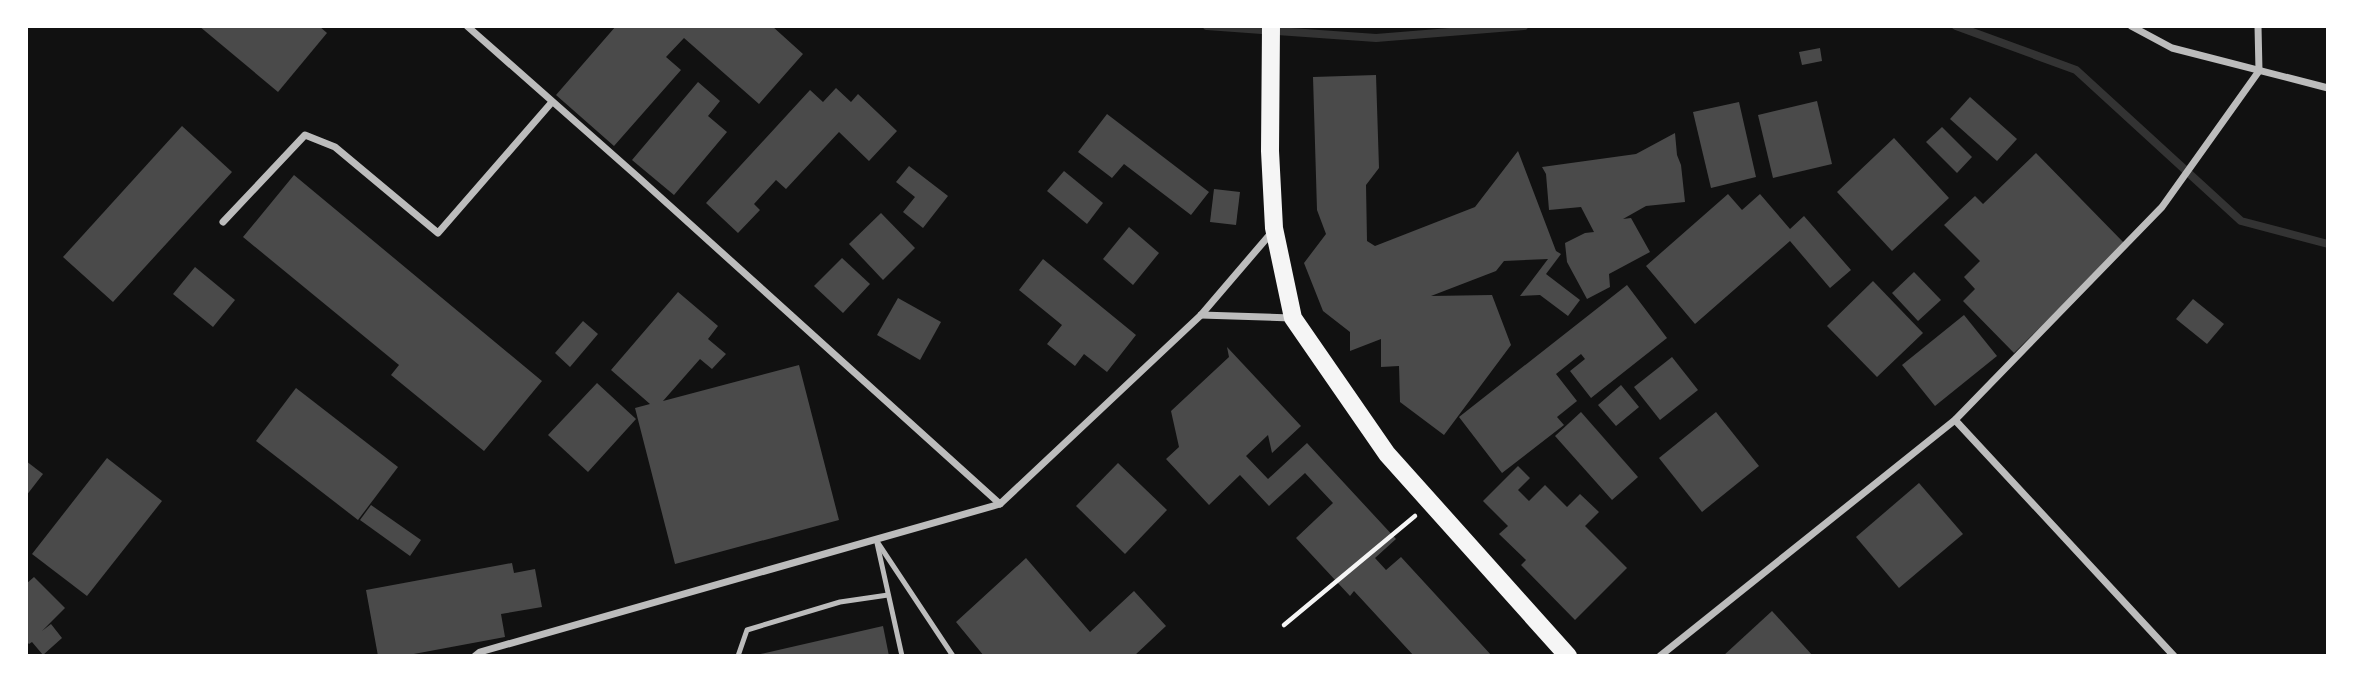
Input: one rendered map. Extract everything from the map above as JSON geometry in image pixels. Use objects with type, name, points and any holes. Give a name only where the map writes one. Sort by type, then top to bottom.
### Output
[{"type":"main road","points":[[1270,26],[1270,151],[1274,229],[1293,318],[1387,454],[1568,656]]},
{"type":"street","points":[[467,26],[1000,504]]},
{"type":"street","points":[[2131,26],[2172,48],[2328,88]]},
{"type":"street","points":[[1660,656],[1955,420],[2162,207],[2259,71],[2258,26]]},
{"type":"street","points":[[223,222],[305,135],[335,147],[438,233],[552,102]]},
{"type":"street","points":[[475,656],[480,652],[1000,504],[1201,315],[1274,229]]},
{"type":"street","points":[[1201,315],[1293,318]]},
{"type":"street","points":[[1955,420],[2174,656]]},
{"type":"lane","points":[[876,540],[901,656]]},
{"type":"lane","points":[[876,540],[953,656]]},
{"type":"lane","points":[[738,656],[747,630],[840,601],[888,594]]},
{"type":"path","points":[[1284,625],[1430,504]]},
{"type":"building","points":[[199,26],[319,26],[327,33],[278,92]]},
{"type":"building","points":[[616,26],[772,26],[803,54],[759,104],[684,38],[666,57],[681,70],[614,146],[556,95]]},
{"type":"building","points":[[1820,48],[1822,61],[1802,65],[1799,52]]},
{"type":"building","points":[[1376,75],[1379,168],[1366,185],[1367,241],[1375,246],[1475,207],[1518,151],[1556,251],[1561,254],[1546,274],[1580,300],[1568,316],[1540,295],[1520,296],[1548,259],[1504,261],[1496,271],[1431,296],[1492,295],[1511,345],[1444,435],[1400,402],[1399,366],[1381,367],[1381,339],[1350,351],[1350,332],[1323,311],[1304,263],[1326,234],[1317,210],[1313,77]]},
{"type":"building","points":[[698,82],[720,101],[708,116],[727,132],[674,195],[632,160]]},
{"type":"building","points":[[836,88],[851,102],[858,94],[897,131],[869,161],[839,132],[786,189],[776,180],[754,204],[760,210],[738,233],[706,203],[810,90],[823,102]]},
{"type":"building","points":[[1970,97],[2017,139],[1997,161],[1950,119]]},
{"type":"building","points":[[1817,101],[1832,164],[1773,178],[1758,115]]},
{"type":"building","points":[[1739,102],[1756,177],[1711,188],[1693,112]]},
{"type":"building","points":[[1107,114],[1209,192],[1191,215],[1124,164],[1112,178],[1078,152]]},
{"type":"building","points":[[182,126],[232,172],[113,302],[63,257]]},
{"type":"building","points":[[1942,127],[1972,157],[1957,173],[1926,142]]},
{"type":"building","points":[[1675,133],[1685,202],[1646,206],[1623,219],[1631,218],[1650,252],[1609,274],[1610,287],[1587,299],[1567,262],[1565,243],[1585,233],[1594,232],[1581,207],[1549,210],[1546,174],[1542,167],[1636,154]]},
{"type":"building","points":[[1894,138],[1949,198],[1892,251],[1837,192]]},
{"type":"building","points":[[2036,153],[2125,244],[2014,353],[1963,301],[1975,289],[1964,277],[1980,261],[1944,225],[1975,196],[1983,204]]},
{"type":"building","points":[[909,166],[948,196],[923,228],[903,212],[915,197],[896,182]]},
{"type":"building","points":[[1064,171],[1103,203],[1087,224],[1047,191]]},
{"type":"building","points":[[294,175],[542,381],[484,451],[391,375],[399,365],[243,237]]},
{"type":"building","points":[[1214,189],[1240,192],[1236,225],[1210,222]]},
{"type":"building","points":[[1728,194],[1742,210],[1760,194],[1790,229],[1804,216],[1851,270],[1830,288],[1790,241],[1695,324],[1646,266]]},
{"type":"building","points":[[881,213],[915,248],[883,280],[849,244]]},
{"type":"building","points":[[1129,227],[1159,253],[1133,285],[1103,259]]},
{"type":"building","points":[[842,258],[870,284],[843,313],[814,286]]},
{"type":"building","points":[[1043,259],[1136,335],[1107,372],[1084,354],[1075,366],[1047,344],[1062,325],[1019,290]]},
{"type":"building","points":[[195,267],[235,300],[213,327],[173,294]]},
{"type":"building","points":[[1914,272],[1941,300],[1918,321],[1892,293]]},
{"type":"building","points":[[1873,281],[1923,333],[1877,377],[1827,326]]},
{"type":"building","points":[[1627,285],[1667,338],[1591,398],[1570,371],[1585,359],[1581,354],[1556,374],[1577,401],[1557,417],[1564,425],[1502,473],[1459,417]]},
{"type":"building","points":[[678,292],[718,326],[708,339],[726,354],[712,369],[700,359],[663,401],[799,365],[839,520],[675,564],[635,408],[650,404],[611,370]]},
{"type":"building","points":[[898,298],[941,322],[920,360],[877,335]]},
{"type":"building","points":[[2193,299],[2224,324],[2207,344],[2176,319]]},
{"type":"building","points":[[1964,315],[1997,356],[1935,406],[1902,365]]},
{"type":"building","points":[[583,321],[598,334],[570,367],[555,353]]},
{"type":"building","points":[[1227,347],[1301,426],[1272,453],[1268,435],[1246,456],[1268,479],[1307,443],[1396,539],[1375,558],[1386,570],[1401,557],[1492,656],[1414,656],[1354,591],[1350,596],[1296,538],[1333,503],[1305,473],[1269,506],[1240,475],[1209,505],[1166,459],[1179,447],[1171,411],[1229,357]]},
{"type":"building","points":[[1672,357],[1698,390],[1660,420],[1634,387]]},
{"type":"building","points":[[597,383],[636,419],[588,472],[548,435]]},
{"type":"building","points":[[1621,385],[1639,407],[1616,426],[1598,405]]},
{"type":"building","points":[[296,388],[398,467],[358,520],[256,441]]},
{"type":"building","points":[[1581,412],[1638,477],[1612,500],[1555,436]]},
{"type":"building","points":[[1716,412],[1759,466],[1702,512],[1659,458]]},
{"type":"building","points":[[107,458],[162,501],[87,596],[32,554]]},
{"type":"building","points":[[26,461],[43,474],[26,496]]},
{"type":"building","points":[[1118,463],[1167,510],[1125,554],[1076,506]]},
{"type":"building","points":[[1518,466],[1530,478],[1518,490],[1529,501],[1545,485],[1567,507],[1580,494],[1599,512],[1585,526],[1627,568],[1575,620],[1521,565],[1526,560],[1499,534],[1508,526],[1483,501]]},
{"type":"building","points":[[1919,483],[1963,534],[1899,588],[1856,537]]},
{"type":"building","points":[[371,505],[421,540],[410,556],[360,520]]},
{"type":"building","points":[[1026,558],[1090,632],[1134,591],[1166,626],[1134,656],[984,656],[956,622]]},
{"type":"building","points":[[512,563],[514,573],[535,569],[542,607],[501,614],[505,637],[403,656],[378,656],[366,590]]},
{"type":"building","points":[[34,577],[65,608],[42,631],[51,624],[62,638],[43,655],[32,642],[29,644],[26,641],[26,584]]},
{"type":"building","points":[[1772,611],[1813,656],[1723,656]]},
{"type":"building","points":[[883,626],[889,656],[756,656],[756,655]]},
{"type":"waterway","points":[[1207,26],[1376,38],[1524,26]]},
{"type":"waterway","points":[[1956,26],[2076,70],[2241,221],[2328,244]]}]
